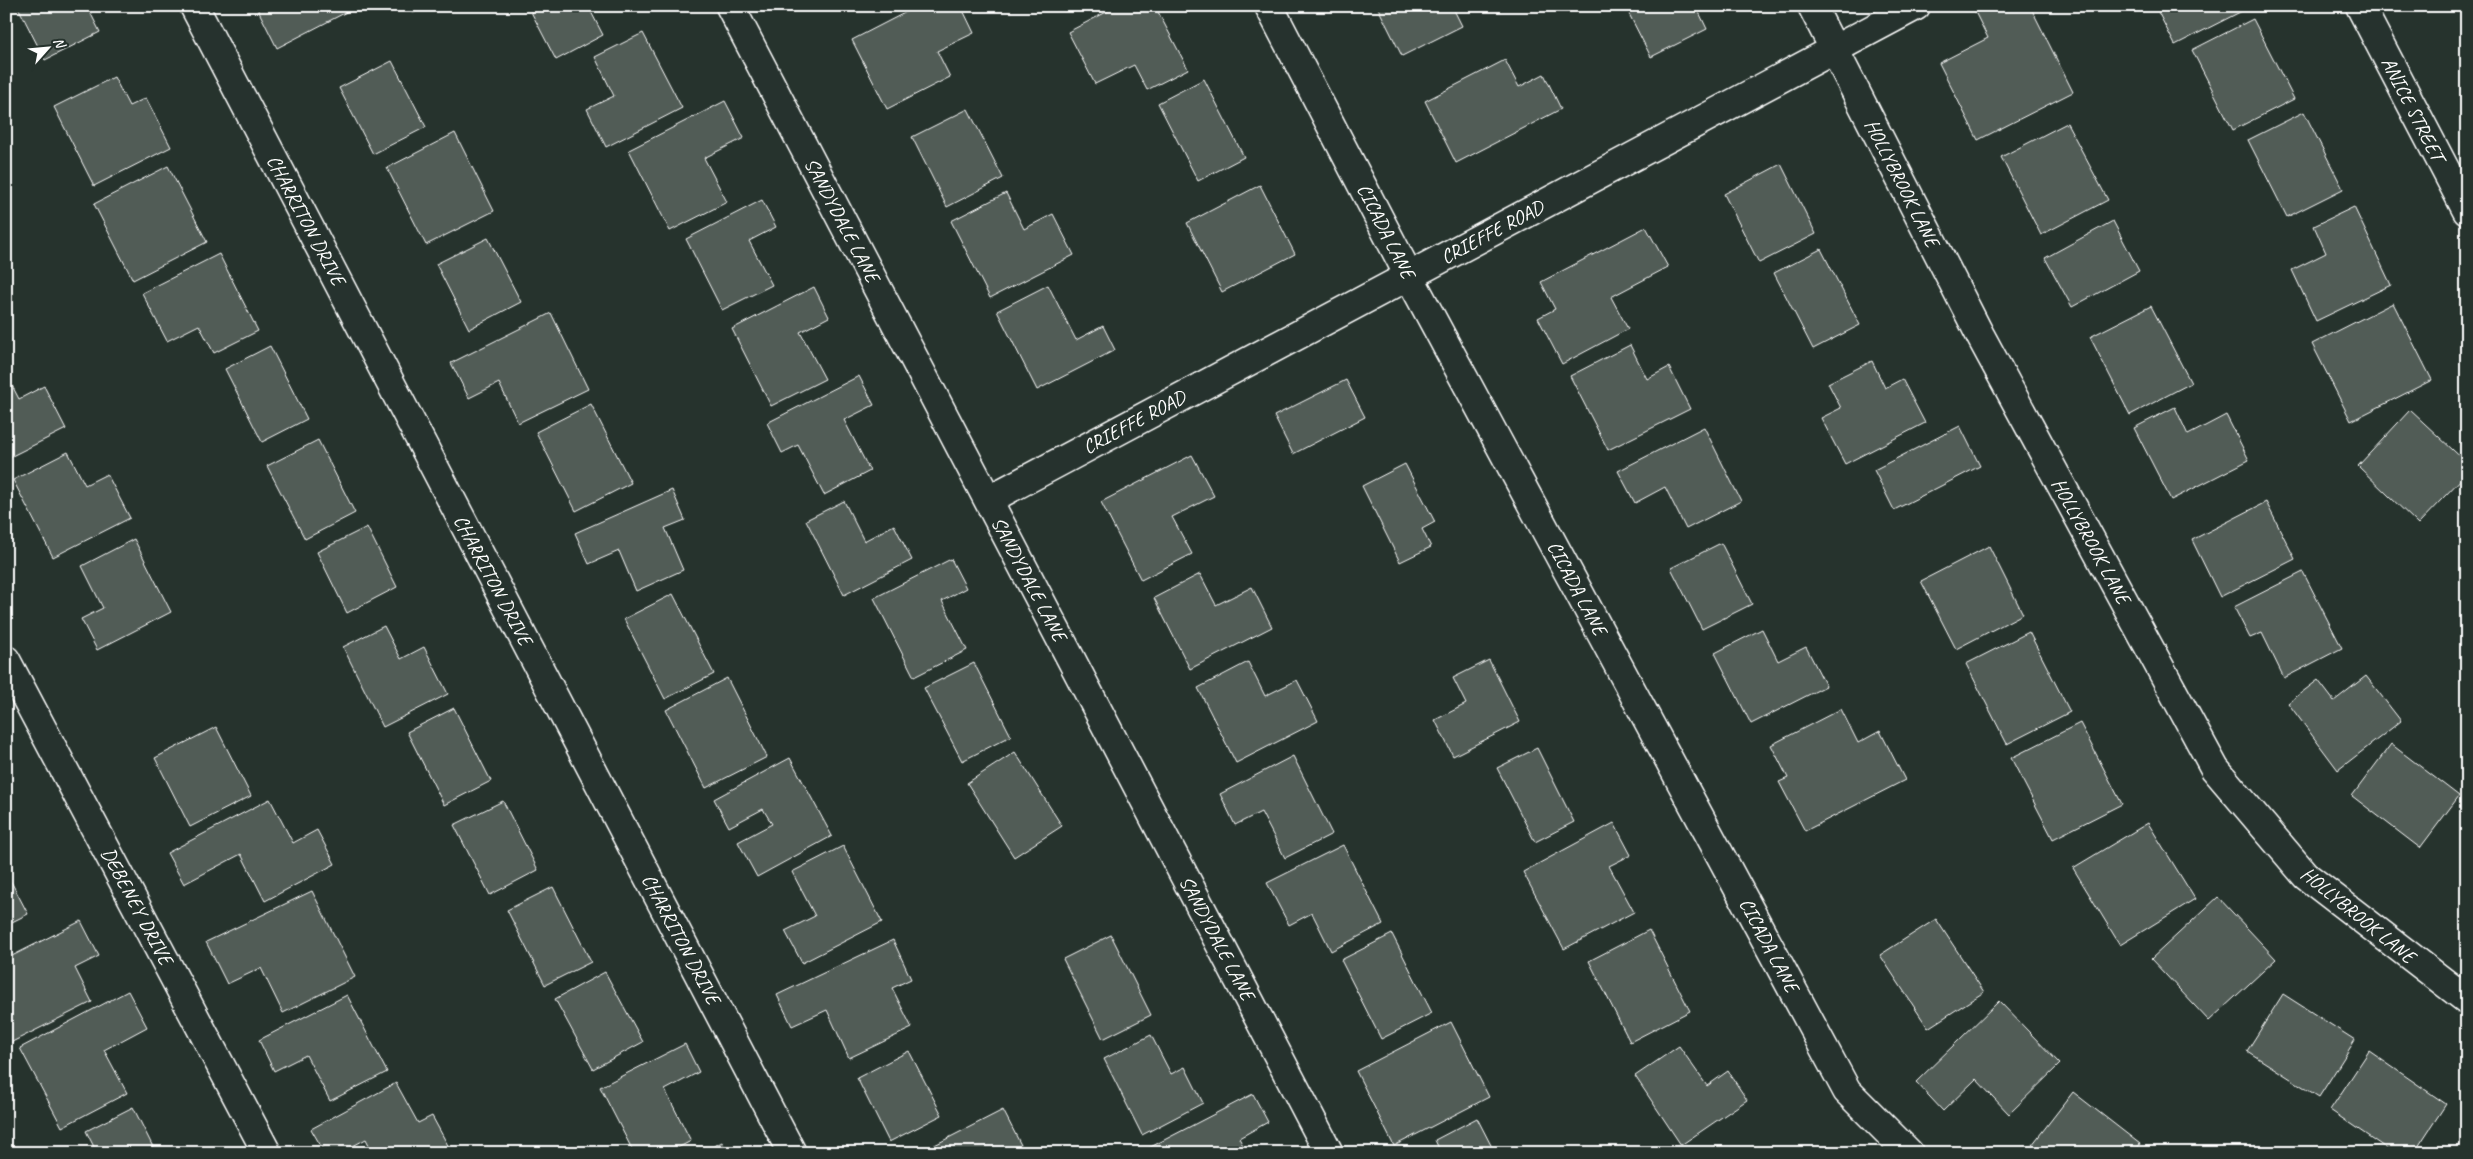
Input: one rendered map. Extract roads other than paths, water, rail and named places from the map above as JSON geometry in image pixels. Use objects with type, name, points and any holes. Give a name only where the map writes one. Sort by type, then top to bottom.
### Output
[{"type":"street","name":"CHARRITON DRIVE","points":[[194,6],[792,1153]]},
{"type":"street","name":"SANDYDALE LANE","points":[[730,6],[1329,1153]]},
{"type":"street","name":"CICADA LANE","points":[[1270,6],[1409,276],[1847,1091],[1909,1153]]},
{"type":"street","name":"HOLLYBROOK LANE","points":[[1812,6],[1981,337],[2215,769],[2306,876],[2467,1000]]},
{"type":"street","name":"CRIEFFE ROAD","points":[[988,500],[1916,6]]},
{"type":"street","name":"ANICE STREET","points":[[2360,6],[2467,212]]},
{"type":"street","name":"DEBENEY DRIVE","points":[[6,660],[267,1153]]}]
